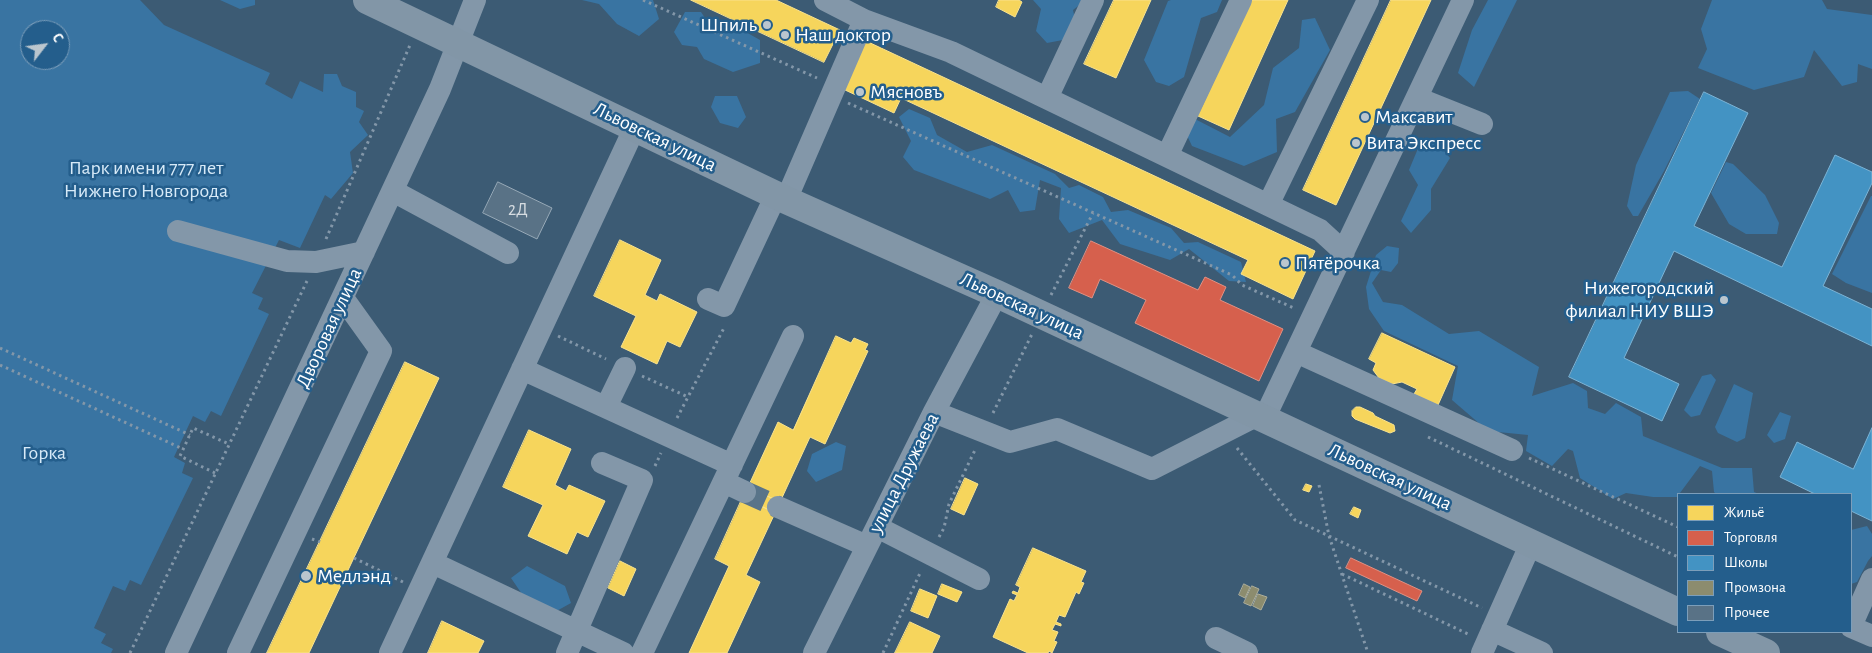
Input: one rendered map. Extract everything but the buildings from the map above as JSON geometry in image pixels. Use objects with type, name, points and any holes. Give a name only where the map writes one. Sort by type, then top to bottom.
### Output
[{"type":"main road","name":"Львовская улица","points":[[367,0],[781,197],[997,294],[1677,612]]},
{"type":"main road","points":[[1722,633],[1766,653]]},
{"type":"street","name":"Дворовая улица","points":[[184,652],[343,298],[440,90],[457,42],[475,0]]},
{"type":"street","points":[[825,0],[864,20],[951,52],[1320,230],[1344,252]]},
{"type":"street","points":[[1047,98],[1093,0]]},
{"type":"street","points":[[1167,156],[1241,0]]},
{"type":"street","points":[[1268,205],[1368,0]]},
{"type":"street","points":[[934,412],[1010,442],[1057,429],[1152,469],[1224,432],[1260,417],[1296,352],[1463,0]]},
{"type":"street","points":[[716,303],[781,197],[834,91],[864,20]]},
{"type":"street","points":[[1417,98],[1482,124]]},
{"type":"street","points":[[390,653],[635,128]]},
{"type":"street","points":[[393,191],[508,252]]},
{"type":"street","points":[[178,231],[287,261],[316,262],[364,252]]},
{"type":"street","name":"улица Дружаева","points":[[814,653],[934,412],[997,294]]},
{"type":"street","points":[[238,653],[381,351],[343,298]]},
{"type":"street","points":[[642,653],[793,336]]},
{"type":"street","points":[[1296,352],[1512,450]]},
{"type":"street","points":[[606,407],[625,368]]},
{"type":"street","points":[[522,369],[668,436],[728,474],[745,492]]},
{"type":"street","points":[[568,653],[642,480],[602,462]]},
{"type":"street","points":[[778,507],[872,537],[979,579]]},
{"type":"street","points":[[1531,543],[1490,636],[1542,653]]},
{"type":"street","points":[[432,564],[623,653]]},
{"type":"street","points":[[1852,624],[1872,579]]},
{"type":"street","points":[[1852,626],[1872,636]]},
{"type":"street","points":[[1216,638],[1247,653]]},
{"type":"path","points":[[644,0],[834,91],[1232,275],[1242,285],[1313,316]]},
{"type":"path","points":[[130,653],[316,262],[419,24]]},
{"type":"path","points":[[642,480],[652,474],[668,436],[725,326],[716,303]]},
{"type":"path","points":[[0,348],[190,435]]},
{"type":"path","points":[[0,365],[183,449]]},
{"type":"path","points":[[216,473],[180,456],[183,449],[193,428],[229,444]]},
{"type":"path","points":[[1224,432],[1295,520],[1329,536],[1490,636]]},
{"type":"path","points":[[1421,433],[1677,557]]},
{"type":"path","points":[[1512,450],[1677,527]]},
{"type":"path","points":[[1319,485],[1329,536],[1368,653]]},
{"type":"path","points":[[354,558],[419,591]]},
{"type":"path","points":[[1342,574],[1490,636]]},
{"type":"green space","name":"Парк имени 777 лет Нижнего Новгорода","points":[[0,0],[140,0],[164,25],[270,73],[265,84],[292,99],[300,81],[323,92],[324,74],[337,74],[342,86],[356,92],[356,107],[364,111],[359,122],[368,135],[350,152],[353,173],[331,199],[325,195],[300,248],[279,240],[252,293],[263,298],[258,309],[269,314],[221,416],[211,411],[205,422],[193,416],[174,457],[185,463],[182,473],[193,478],[141,585],[130,580],[125,591],[113,586],[94,628],[106,634],[101,643],[113,649],[111,653],[0,653]]},
{"type":"green space","points":[[220,0],[255,0],[255,5],[240,9]]},
{"type":"green space","points":[[582,0],[653,0],[659,19],[639,36],[617,24],[599,4]]},
{"type":"green space","points":[[1033,0],[1086,0],[1073,10],[1076,24],[1068,39],[1047,43],[1036,31],[1041,9]]},
{"type":"green space","points":[[1222,0],[1217,12],[1201,18],[1184,77],[1169,86],[1156,82],[1144,60],[1168,1]]},
{"type":"green space","points":[[1488,0],[1517,0],[1474,87],[1458,73],[1472,30]]},
{"type":"green space","points":[[1712,0],[1822,0],[1827,9],[1872,15],[1872,69],[1858,64],[1857,82],[1842,86],[1814,50],[1804,77],[1754,90],[1698,68],[1707,49],[1701,29]]},
{"type":"green space","points":[[685,12],[701,12],[711,27],[728,22],[760,40],[760,63],[733,72],[704,59],[697,47],[682,45],[674,32]]},
{"type":"green space","points":[[1315,18],[1330,50],[1295,112],[1276,119],[1277,152],[1244,166],[1192,146],[1183,127],[1193,118],[1230,137],[1264,105],[1273,68],[1299,48],[1302,20]]},
{"type":"green space","points":[[1688,91],[1700,99],[1664,171],[1638,216],[1633,216],[1627,206],[1636,165],[1670,92]]},
{"type":"green space","points":[[715,96],[737,96],[746,117],[738,128],[720,123],[711,107]]},
{"type":"green space","points":[[909,109],[930,118],[937,135],[967,152],[992,145],[1055,174],[1069,188],[1079,185],[1103,197],[1111,212],[1128,210],[1171,228],[1184,243],[1198,242],[1241,262],[1246,282],[1229,281],[1189,249],[1170,260],[1120,244],[1102,220],[1069,233],[1059,219],[1061,188],[1040,180],[1035,210],[1020,212],[1008,190],[990,199],[914,170],[903,157],[911,141],[899,117]]},
{"type":"green space","points":[[1434,138],[1450,158],[1431,189],[1431,210],[1411,233],[1401,221],[1418,185],[1409,170],[1419,146]]},
{"type":"green space","points":[[1726,162],[1733,164],[1765,195],[1779,223],[1777,234],[1746,234],[1729,224],[1711,193]]},
{"type":"green space","points":[[1871,196],[1872,293],[1846,283],[1832,274]]},
{"type":"green space","points":[[1387,246],[1399,248],[1398,263],[1391,272],[1381,270],[1372,283],[1383,302],[1402,305],[1449,334],[1479,331],[1539,367],[1532,396],[1573,383],[1587,391],[1588,408],[1605,414],[1616,403],[1641,417],[1643,436],[1722,468],[1752,468],[1754,492],[1756,493],[1715,493],[1712,471],[1700,466],[1680,493],[1677,493],[1677,497],[1653,497],[1626,493],[1613,499],[1580,478],[1573,451],[1568,449],[1552,466],[1526,451],[1528,435],[1488,431],[1452,400],[1458,366],[1384,331],[1369,309],[1366,287],[1376,255]]},
{"type":"green space","points":[[1711,374],[1716,380],[1700,415],[1691,417],[1684,410],[1702,376]]},
{"type":"green space","points":[[1734,384],[1753,393],[1745,438],[1737,442],[1718,433],[1715,427]]},
{"type":"green space","points":[[1780,412],[1791,416],[1785,439],[1774,443],[1767,435]]},
{"type":"green space","points":[[836,442],[846,446],[842,470],[816,482],[807,471],[812,454]]},
{"type":"green space","points":[[1867,526],[1872,534],[1872,556],[1857,582],[1852,584],[1852,530]]},
{"type":"green space","points":[[527,566],[565,586],[571,603],[553,613],[524,597],[511,578]]},
{"type":"tunnel","points":[[745,492],[778,507]]},
{"type":"place","name":"Шпиль","points":[[767,25]]},
{"type":"place","name":"Наш доктор","points":[[785,35]]},
{"type":"place","name":"Мясновъ","points":[[860,92]]},
{"type":"place","name":"Максавит","points":[[1365,117]]},
{"type":"place","name":"Вита Экспресс","points":[[1356,143]]},
{"type":"place","name":"Пятёрочка","points":[[1285,263]]},
{"type":"place","name":"Нижегородский филиал НИУ ВШЭ","points":[[1724,300]]},
{"type":"place","name":"Медлэнд","points":[[306,576]]},
{"type":"park label","name":"Горка","points":[[44,453]]}]
